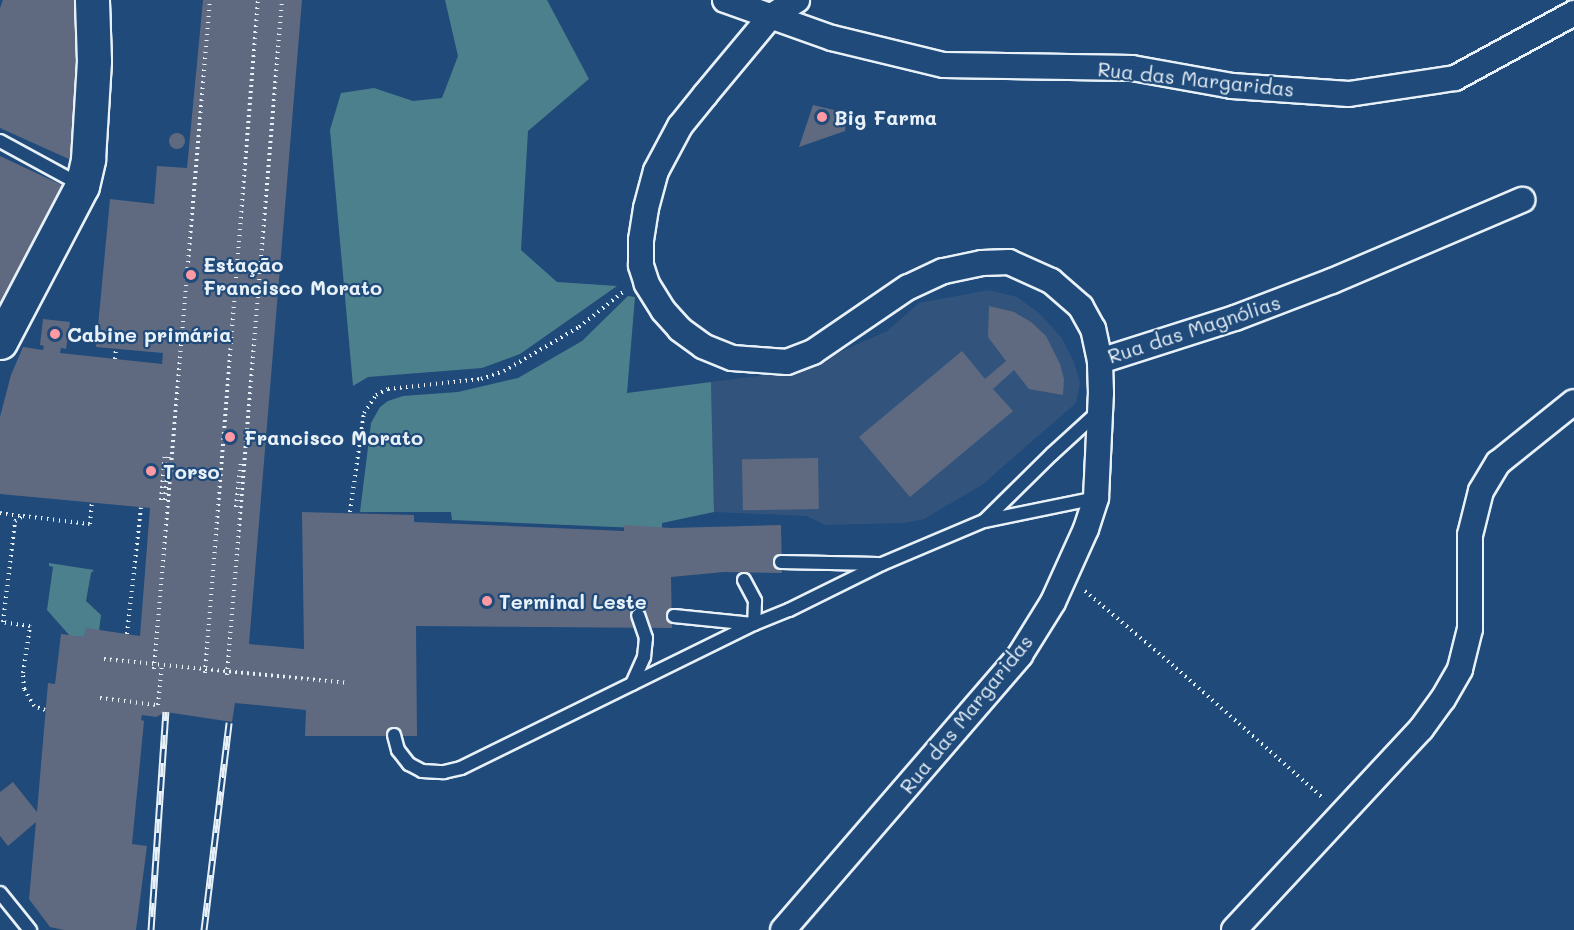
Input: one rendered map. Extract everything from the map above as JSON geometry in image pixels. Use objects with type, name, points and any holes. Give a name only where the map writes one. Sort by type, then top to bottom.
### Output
[{"type":"main road","points":[[0,342],[82,186],[88,159],[94,61],[92,0]]},
{"type":"street","name":"Rua das Margaridas","points":[[725,0],[832,38],[944,65],[1132,68],[1232,86],[1349,94],[1455,78],[1574,13]]},
{"type":"street","name":"Rua das Magnólias","points":[[797,0],[771,17],[680,126],[656,171],[641,240],[641,265],[663,309],[680,329],[703,345],[732,358],[787,362],[813,352],[908,287],[944,271],[982,263],[1009,262],[1051,280],[1081,307],[1093,329],[1100,361],[1245,314],[1332,281],[1522,200]]},
{"type":"street","name":"Rua das Margaridas","points":[[783,930],[1020,655],[1066,575],[1086,529],[1096,498],[1100,361]]},
{"type":"street","points":[[1234,930],[1340,813],[1421,729],[1443,699],[1460,669],[1470,629],[1470,535],[1481,491],[1498,463],[1574,402]]},
{"type":"lane","points":[[0,141],[82,186]]},
{"type":"lane","points":[[984,521],[1052,454],[1099,412]]},
{"type":"lane","points":[[394,735],[398,750],[408,764],[422,771],[444,772],[461,768],[754,624],[789,610],[882,564],[984,521],[1096,498]]},
{"type":"lane","points":[[781,562],[882,564]]},
{"type":"lane","points":[[744,580],[755,601],[754,624]]},
{"type":"lane","points":[[632,684],[644,657],[646,638],[638,615]]},
{"type":"lane","points":[[674,616],[754,624]]},
{"type":"lane","points":[[2,898],[30,930]]},
{"type":"path","points":[[154,669],[210,0]]},
{"type":"path","points":[[205,673],[258,0]]},
{"type":"path","points":[[227,675],[282,0]]},
{"type":"path","points":[[350,512],[364,412],[376,395],[388,390],[481,379],[504,372],[579,327],[645,275]]},
{"type":"path","points":[[115,359],[116,349]]},
{"type":"path","points":[[163,500],[167,453]]},
{"type":"path","points":[[236,507],[241,460]]},
{"type":"path","points":[[0,513],[90,524],[92,503]]},
{"type":"path","points":[[127,634],[141,507]]},
{"type":"path","points":[[23,516],[15,521],[3,622],[30,626],[23,673],[24,689],[34,706],[45,710]]},
{"type":"path","points":[[1066,575],[1176,668],[1340,813]]},
{"type":"path","points":[[104,659],[348,683]]},
{"type":"path","points":[[100,698],[158,705],[162,664]]},
{"type":"shaded area","points":[[989,290],[1017,297],[1039,313],[1061,337],[1074,362],[1080,383],[1076,403],[982,485],[924,519],[905,523],[825,525],[807,516],[714,512],[711,382],[798,371],[887,331],[919,303]]},
{"type":"green space","points":[[445,0],[547,0],[589,79],[528,131],[521,250],[557,282],[617,286],[520,354],[482,368],[368,377],[353,386],[330,130],[341,93],[374,88],[413,101],[442,98],[458,56]]},
{"type":"green space","points":[[628,296],[635,297],[627,393],[711,382],[714,512],[662,523],[662,529],[452,520],[451,512],[360,512],[371,423],[380,407],[388,401],[403,396],[458,392],[518,378],[582,341]]},
{"type":"green space","points":[[49,563],[94,570],[91,573],[86,601],[101,615],[99,631],[86,629],[84,637],[70,636],[47,610],[53,567],[49,566]]},
{"type":"building","points":[[3,0],[78,0],[83,50],[71,160],[0,128],[0,8]]},
{"type":"building","points":[[203,0],[302,0],[249,644],[304,649],[302,512],[414,515],[414,522],[624,531],[624,525],[671,528],[781,525],[782,573],[724,572],[671,577],[672,628],[416,626],[417,736],[305,736],[306,710],[235,703],[232,722],[166,712],[156,717],[142,715],[141,720],[144,721],[132,844],[147,846],[136,930],[64,930],[50,927],[29,899],[36,822],[8,846],[0,836],[0,792],[13,782],[37,812],[48,683],[55,684],[61,634],[84,637],[86,628],[140,636],[150,508],[0,494],[0,417],[11,375],[23,347],[43,350],[44,346],[40,345],[43,319],[70,322],[66,349],[61,348],[60,353],[162,364],[163,353],[96,347],[110,199],[154,204],[157,166],[187,168]]},
{"type":"building","points":[[813,105],[847,113],[845,131],[799,147]]},
{"type":"building","points":[[174,133],[180,133],[185,141],[183,147],[174,149],[169,144],[169,138]]},
{"type":"building","points":[[0,156],[66,187],[0,314]]},
{"type":"building","points":[[989,306],[1014,312],[1031,322],[1046,336],[1060,364],[1064,379],[1063,395],[1029,389],[1014,370],[993,389],[1013,411],[910,497],[859,437],[962,351],[985,379],[1006,361],[988,337]]},
{"type":"building","points":[[818,458],[819,509],[743,510],[742,459]]},
{"type":"railway","points":[[151,930],[166,712]]},
{"type":"railway","points":[[204,930],[229,722]]},
{"type":"place","name":"Big Farma","points":[[822,117]]},
{"type":"place","name":"Estação Francisco Morato","points":[[191,275]]},
{"type":"place","name":"Cabine primária","points":[[55,334]]},
{"type":"place","name":"Francisco Morato","points":[[230,437]]},
{"type":"place","name":"Torso","points":[[151,471]]},
{"type":"place","name":"Terminal Leste","points":[[487,601]]}]
